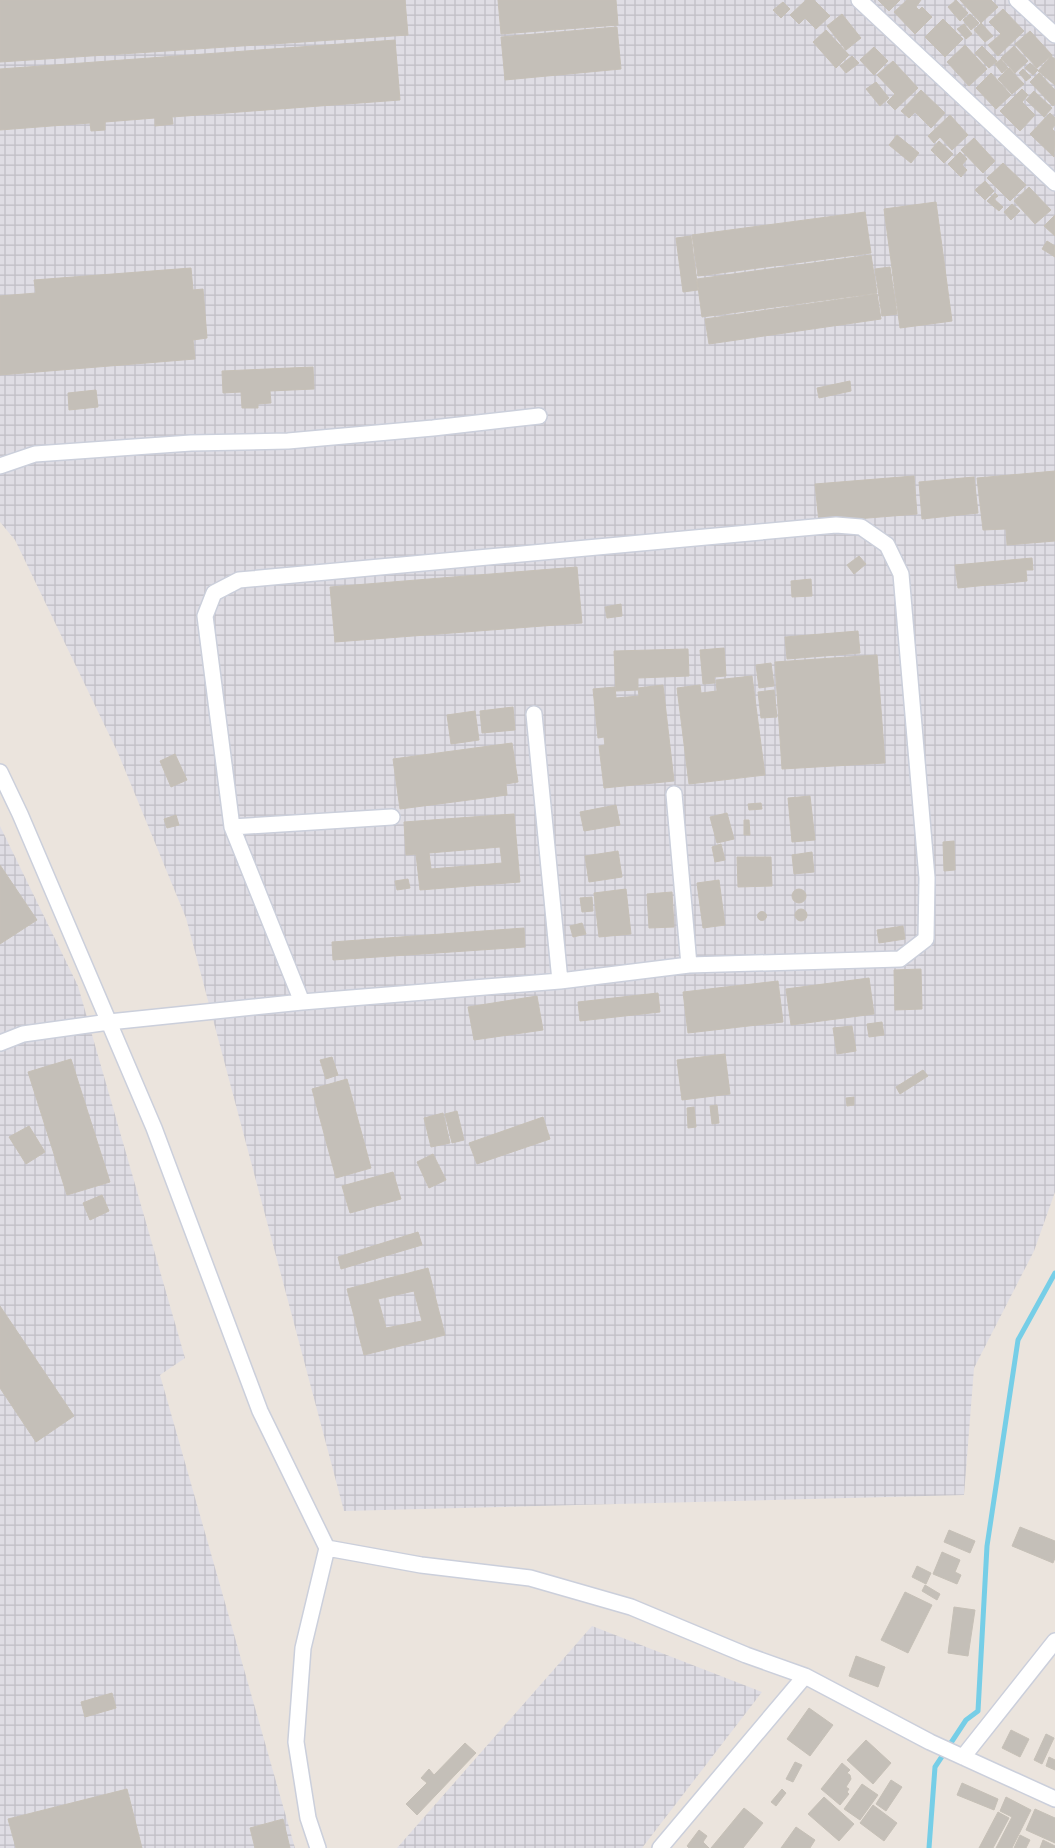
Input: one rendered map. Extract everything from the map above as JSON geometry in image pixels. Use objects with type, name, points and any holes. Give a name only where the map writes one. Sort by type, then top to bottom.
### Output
[{"type":"street","points":[[859,0],[1055,182]]},
{"type":"street","points":[[1017,0],[1055,35]]},
{"type":"street","points":[[0,466],[34,454],[191,443],[288,441],[539,416]]},
{"type":"street","points":[[0,1043],[24,1034],[109,1022],[302,1002],[560,981],[689,965],[900,958],[926,940],[927,878],[902,574],[887,546],[861,527],[836,525],[239,580],[214,593],[206,616],[232,827],[302,1002]]},
{"type":"street","points":[[534,714],[560,981]]},
{"type":"street","points":[[0,772],[20,814],[154,1128],[260,1411],[327,1548],[303,1648],[296,1742],[308,1818],[318,1848]]},
{"type":"street","points":[[674,794],[689,965]]},
{"type":"street","points":[[232,827],[392,817]]},
{"type":"street","points":[[327,1548],[421,1565],[530,1578],[631,1607],[746,1655],[805,1676],[930,1742],[1055,1799]]},
{"type":"street","points":[[963,1757],[1055,1641]]},
{"type":"street","points":[[660,1848],[805,1676]]},
{"type":"shaded area","points":[[0,0],[1055,0],[1055,1192],[1034,1251],[974,1368],[964,1495],[344,1511],[186,918],[118,753],[15,540],[0,522]]},
{"type":"shaded area","points":[[0,826],[78,986],[185,1358],[160,1375],[295,1848],[0,1848]]},
{"type":"shaded area","points":[[592,1626],[762,1692],[642,1848],[397,1848]]},
{"type":"building","points":[[0,0],[405,0],[408,35],[0,62]]},
{"type":"building","points":[[498,0],[616,0],[618,25],[501,34]]},
{"type":"building","points":[[806,0],[814,0],[830,16],[816,29],[805,18],[799,24],[790,15]]},
{"type":"building","points":[[878,0],[900,0],[889,11]]},
{"type":"building","points":[[907,0],[921,0],[916,7],[919,10],[922,7],[932,17],[915,34],[894,12]]},
{"type":"building","points":[[956,0],[968,13],[960,21],[948,7]]},
{"type":"building","points":[[960,0],[991,0],[998,7],[981,23]]},
{"type":"building","points":[[783,2],[790,9],[781,18],[773,10]]},
{"type":"building","points":[[1003,9],[1024,31],[998,56],[988,45],[1001,34],[989,22]]},
{"type":"building","points":[[842,14],[861,38],[846,50],[827,26]]},
{"type":"building","points":[[970,14],[979,23],[971,30],[963,20]]},
{"type":"building","points":[[943,19],[963,39],[945,57],[925,37]]},
{"type":"building","points":[[981,23],[993,36],[985,42],[974,30]]},
{"type":"building","points":[[964,24],[972,34],[966,39],[957,29]]},
{"type":"building","points":[[617,27],[621,69],[505,80],[501,37]]},
{"type":"building","points":[[826,30],[849,55],[836,68],[813,42]]},
{"type":"building","points":[[1030,31],[1052,55],[1037,68],[1015,44]]},
{"type":"building","points":[[395,40],[400,100],[172,117],[173,124],[155,126],[155,118],[105,122],[105,130],[91,131],[90,123],[0,130],[0,69]]},
{"type":"building","points":[[965,45],[987,69],[969,86],[947,62]]},
{"type":"building","points":[[982,46],[997,61],[989,68],[975,53]]},
{"type":"building","points":[[1014,46],[1028,61],[1015,73],[1001,58]]},
{"type":"building","points":[[874,47],[888,61],[874,75],[860,60]]},
{"type":"building","points":[[852,56],[859,63],[846,73],[840,66]]},
{"type":"building","points":[[1051,56],[1055,59],[1055,85],[1038,71]]},
{"type":"building","points":[[1001,59],[1008,68],[1002,73],[995,64]]},
{"type":"building","points":[[893,61],[918,88],[895,110],[887,102],[895,94],[877,75]]},
{"type":"building","points":[[1030,63],[1038,70],[1033,75],[1025,68]]},
{"type":"building","points":[[1009,68],[1024,84],[1012,94],[998,79]]},
{"type":"building","points":[[1023,69],[1031,77],[1026,81],[1019,73]]},
{"type":"building","points":[[991,73],[1011,95],[996,109],[976,88]]},
{"type":"building","points":[[1039,73],[1055,90],[1055,104],[1053,106],[1030,82]]},
{"type":"building","points":[[876,82],[889,98],[880,106],[866,89]]},
{"type":"building","points":[[1022,89],[1028,95],[1022,102],[1035,115],[1020,131],[1000,111]]},
{"type":"building","points":[[921,90],[945,113],[931,128],[915,112],[909,118],[901,111]]},
{"type":"building","points":[[1034,91],[1052,108],[1044,117],[1026,100]]},
{"type":"building","points":[[1050,113],[1055,118],[1055,125],[1052,129],[1055,132],[1054,157],[1030,134]]},
{"type":"building","points":[[950,115],[968,135],[952,150],[940,137],[934,143],[928,136]]},
{"type":"building","points":[[897,135],[919,153],[911,163],[889,145]]},
{"type":"building","points":[[974,138],[995,161],[983,173],[961,150]]},
{"type":"building","points":[[939,141],[953,154],[944,163],[931,150]]},
{"type":"building","points":[[960,152],[967,159],[962,165],[967,170],[961,177],[948,164]]},
{"type":"building","points":[[1003,163],[1026,185],[1010,201],[987,178]]},
{"type":"building","points":[[985,181],[994,191],[985,200],[975,190]]},
{"type":"building","points":[[1029,187],[1051,210],[1035,224],[1014,201]]},
{"type":"building","points":[[995,193],[998,196],[994,199],[1003,207],[999,211],[987,201]]},
{"type":"building","points":[[936,202],[952,321],[900,328],[884,209]]},
{"type":"building","points":[[1012,204],[1020,211],[1011,220],[1004,212]]},
{"type":"building","points":[[865,212],[871,253],[698,276],[692,235]]},
{"type":"building","points":[[1055,215],[1055,236],[1044,226]]},
{"type":"building","points":[[691,236],[698,290],[683,292],[676,238]]},
{"type":"building","points":[[1047,241],[1055,246],[1055,257],[1042,249]]},
{"type":"building","points":[[871,255],[877,293],[702,317],[697,279]]},
{"type":"building","points":[[890,267],[897,314],[882,316],[875,269]]},
{"type":"building","points":[[191,268],[193,290],[203,289],[207,338],[193,340],[195,359],[0,375],[0,296],[36,293],[34,280]]},
{"type":"building","points":[[877,294],[881,319],[709,344],[705,319]]},
{"type":"building","points":[[313,367],[314,389],[270,391],[271,403],[258,404],[258,408],[242,408],[241,392],[223,393],[222,371]]},
{"type":"building","points":[[850,381],[851,391],[819,398],[817,388]]},
{"type":"building","points":[[96,390],[98,407],[69,410],[68,393]]},
{"type":"building","points":[[1055,471],[1055,541],[1007,545],[1006,529],[983,530],[977,478]]},
{"type":"building","points":[[914,476],[917,514],[819,522],[815,484]]},
{"type":"building","points":[[974,477],[978,513],[922,519],[919,482]]},
{"type":"building","points":[[859,556],[866,564],[854,574],[847,565]]},
{"type":"building","points":[[1032,558],[1033,570],[1026,570],[1027,581],[958,588],[955,565]]},
{"type":"building","points":[[577,567],[582,623],[335,642],[330,587]]},
{"type":"building","points":[[811,579],[812,596],[792,597],[791,581]]},
{"type":"building","points":[[621,604],[622,616],[607,618],[605,607]]},
{"type":"building","points":[[858,631],[860,653],[787,659],[785,637]]},
{"type":"building","points":[[724,648],[726,676],[714,677],[715,683],[703,684],[700,650]]},
{"type":"building","points":[[688,649],[689,676],[638,678],[638,690],[616,691],[614,651]]},
{"type":"building","points":[[877,655],[885,763],[782,769],[775,662]]},
{"type":"building","points":[[771,663],[774,686],[759,688],[756,665]]},
{"type":"building","points":[[752,676],[765,775],[689,784],[677,688],[700,685],[701,693],[717,691],[716,680]]},
{"type":"building","points":[[663,685],[674,781],[604,788],[599,746],[605,745],[604,737],[598,738],[593,689],[615,687],[616,698],[639,696],[638,688]]},
{"type":"building","points":[[774,690],[777,717],[761,718],[758,692]]},
{"type":"building","points":[[513,707],[515,730],[482,733],[480,711]]},
{"type":"building","points":[[475,711],[479,740],[451,744],[447,715]]},
{"type":"building","points":[[512,743],[518,782],[506,784],[507,795],[400,809],[393,759]]},
{"type":"building","points":[[175,754],[187,780],[171,787],[160,761]]},
{"type":"building","points":[[810,796],[815,840],[792,842],[788,798]]},
{"type":"building","points":[[761,803],[762,809],[749,810],[748,804]]},
{"type":"building","points":[[616,805],[620,825],[584,831],[580,812]]},
{"type":"building","points":[[727,813],[734,839],[717,843],[710,817]]},
{"type":"building","points":[[514,814],[520,882],[420,890],[416,854],[406,855],[404,822]],"holes":[[[500,847],[502,863],[431,869],[429,853]]]},
{"type":"building","points":[[176,815],[179,825],[167,828],[164,819]]},
{"type":"building","points":[[744,820],[749,820],[750,835],[744,835]]},
{"type":"building","points":[[954,841],[955,870],[944,871],[943,842]]},
{"type":"building","points":[[721,844],[725,860],[715,862],[712,847]]},
{"type":"building","points":[[618,851],[622,877],[589,882],[585,856]]},
{"type":"building","points":[[812,852],[814,872],[794,874],[792,855]]},
{"type":"building","points":[[737,857],[771,857],[772,886],[738,887]]},
{"type":"building","points":[[0,865],[37,920],[0,944]]},
{"type":"building","points":[[408,879],[410,888],[397,890],[395,881]]},
{"type":"building","points":[[719,880],[725,925],[703,928],[697,883]]},
{"type":"building","points":[[626,889],[631,934],[599,937],[594,893]]},
{"type":"building","points":[[799,889],[804,891],[806,896],[804,901],[799,903],[794,901],[792,896],[794,891]]},
{"type":"building","points":[[672,892],[674,927],[649,928],[647,894]]},
{"type":"building","points":[[592,897],[593,911],[582,912],[580,898]]},
{"type":"building","points":[[801,909],[807,915],[801,921],[795,915]]},
{"type":"building","points":[[762,911],[767,916],[762,921],[757,916]]},
{"type":"building","points":[[582,923],[586,934],[573,937],[570,926]]},
{"type":"building","points":[[903,926],[905,939],[879,943],[877,930]]},
{"type":"building","points":[[524,928],[525,947],[333,960],[332,942]]},
{"type":"building","points":[[921,969],[922,1009],[895,1010],[894,970]]},
{"type":"building","points":[[869,978],[874,1014],[791,1025],[786,989]]},
{"type":"building","points":[[778,981],[783,1022],[688,1033],[683,992]]},
{"type":"building","points":[[658,993],[660,1012],[580,1021],[578,1002]]},
{"type":"building","points":[[537,996],[543,1030],[474,1040],[468,1007]]},
{"type":"building","points":[[882,1022],[884,1035],[869,1037],[867,1024]]},
{"type":"building","points":[[852,1026],[856,1051],[837,1054],[833,1028]]},
{"type":"building","points":[[725,1054],[730,1094],[682,1100],[677,1060]]},
{"type":"building","points":[[332,1057],[338,1075],[326,1079],[320,1060]]},
{"type":"building","points":[[71,1059],[110,1182],[67,1195],[28,1072]]},
{"type":"building","points":[[923,1070],[928,1076],[900,1094],[896,1087]]},
{"type":"building","points":[[347,1079],[371,1168],[336,1178],[312,1089]]},
{"type":"building","points":[[854,1097],[854,1105],[847,1106],[846,1098]]},
{"type":"building","points":[[717,1105],[719,1123],[712,1124],[710,1106]]},
{"type":"building","points":[[694,1107],[696,1127],[688,1128],[687,1108]]},
{"type":"building","points":[[457,1111],[464,1140],[452,1143],[445,1114]]},
{"type":"building","points":[[443,1113],[450,1143],[431,1147],[424,1118]]},
{"type":"building","points":[[543,1117],[550,1139],[477,1164],[469,1143]]},
{"type":"building","points":[[29,1126],[45,1152],[26,1164],[9,1137]]},
{"type":"building","points":[[433,1154],[446,1180],[429,1188],[417,1162]]},
{"type":"building","points":[[393,1172],[401,1199],[350,1213],[342,1186]]},
{"type":"building","points":[[102,1195],[109,1211],[90,1220],[83,1203]]},
{"type":"building","points":[[418,1232],[422,1245],[341,1269],[338,1257]]},
{"type":"building","points":[[428,1268],[445,1335],[364,1355],[347,1289]],"holes":[[[414,1291],[422,1321],[386,1328],[378,1299]]]},
{"type":"building","points":[[0,1306],[74,1416],[36,1442],[0,1388]]},
{"type":"building","points":[[1020,1527],[1055,1541],[1055,1558],[1053,1563],[1012,1546]]},
{"type":"building","points":[[949,1530],[975,1541],[970,1553],[944,1542]]},
{"type":"building","points":[[942,1552],[960,1560],[955,1572],[961,1575],[957,1584],[933,1574]]},
{"type":"building","points":[[917,1566],[931,1573],[926,1584],[912,1577]]},
{"type":"building","points":[[925,1585],[940,1594],[937,1600],[922,1591]]},
{"type":"building","points":[[905,1592],[932,1605],[908,1653],[881,1640]]},
{"type":"building","points":[[954,1607],[975,1610],[968,1656],[948,1653]]},
{"type":"building","points":[[856,1656],[885,1667],[878,1687],[849,1676]]},
{"type":"building","points":[[112,1693],[116,1708],[85,1717],[81,1702]]},
{"type":"building","points":[[809,1708],[833,1725],[810,1756],[787,1739]]},
{"type":"building","points":[[1011,1730],[1029,1739],[1020,1757],[1002,1748]]},
{"type":"building","points":[[1046,1734],[1054,1738],[1042,1764],[1034,1760]]},
{"type":"building","points":[[866,1740],[891,1763],[873,1784],[847,1760]]},
{"type":"building","points":[[465,1743],[476,1753],[417,1815],[406,1804],[427,1783],[421,1778],[429,1769],[434,1775]]},
{"type":"building","points":[[1049,1757],[1055,1760],[1055,1770],[1046,1766]]},
{"type":"building","points":[[795,1762],[802,1765],[793,1782],[786,1779]]},
{"type":"building","points":[[842,1763],[850,1770],[847,1773],[851,1779],[846,1787],[849,1789],[847,1792],[849,1794],[840,1805],[821,1789]]},
{"type":"building","points":[[891,1780],[902,1787],[886,1811],[876,1804]]},
{"type":"building","points":[[962,1783],[998,1799],[994,1810],[957,1795]]},
{"type":"building","points":[[862,1784],[878,1795],[860,1820],[844,1809]]},
{"type":"building","points":[[127,1789],[142,1848],[16,1848],[8,1819]]},
{"type":"building","points":[[782,1789],[786,1793],[776,1806],[771,1802]]},
{"type":"building","points":[[824,1797],[854,1824],[839,1841],[808,1814]]},
{"type":"building","points":[[1006,1797],[1031,1810],[1012,1848],[996,1848],[1012,1817],[1000,1811]]},
{"type":"building","points":[[873,1805],[897,1823],[884,1841],[860,1823]]},
{"type":"building","points":[[744,1808],[763,1823],[743,1848],[711,1848]]},
{"type":"building","points":[[1035,1809],[1055,1818],[1055,1843],[1026,1830]]},
{"type":"building","points":[[998,1812],[1009,1818],[993,1848],[979,1848]]},
{"type":"building","points":[[283,1819],[290,1848],[255,1848],[250,1828]]},
{"type":"building","points":[[796,1827],[815,1840],[810,1848],[781,1848]]},
{"type":"building","points":[[699,1830],[707,1836],[703,1842],[709,1848],[689,1848],[687,1846]]},
{"type":"building","points":[[1020,1835],[1030,1840],[1026,1848],[1014,1848]]},
{"type":"building","points":[[1043,1840],[1055,1846],[1055,1848],[1040,1848]]},
{"type":"waterway","points":[[929,1848],[935,1767],[966,1720],[978,1711],[987,1546],[1018,1340],[1055,1273]]}]
